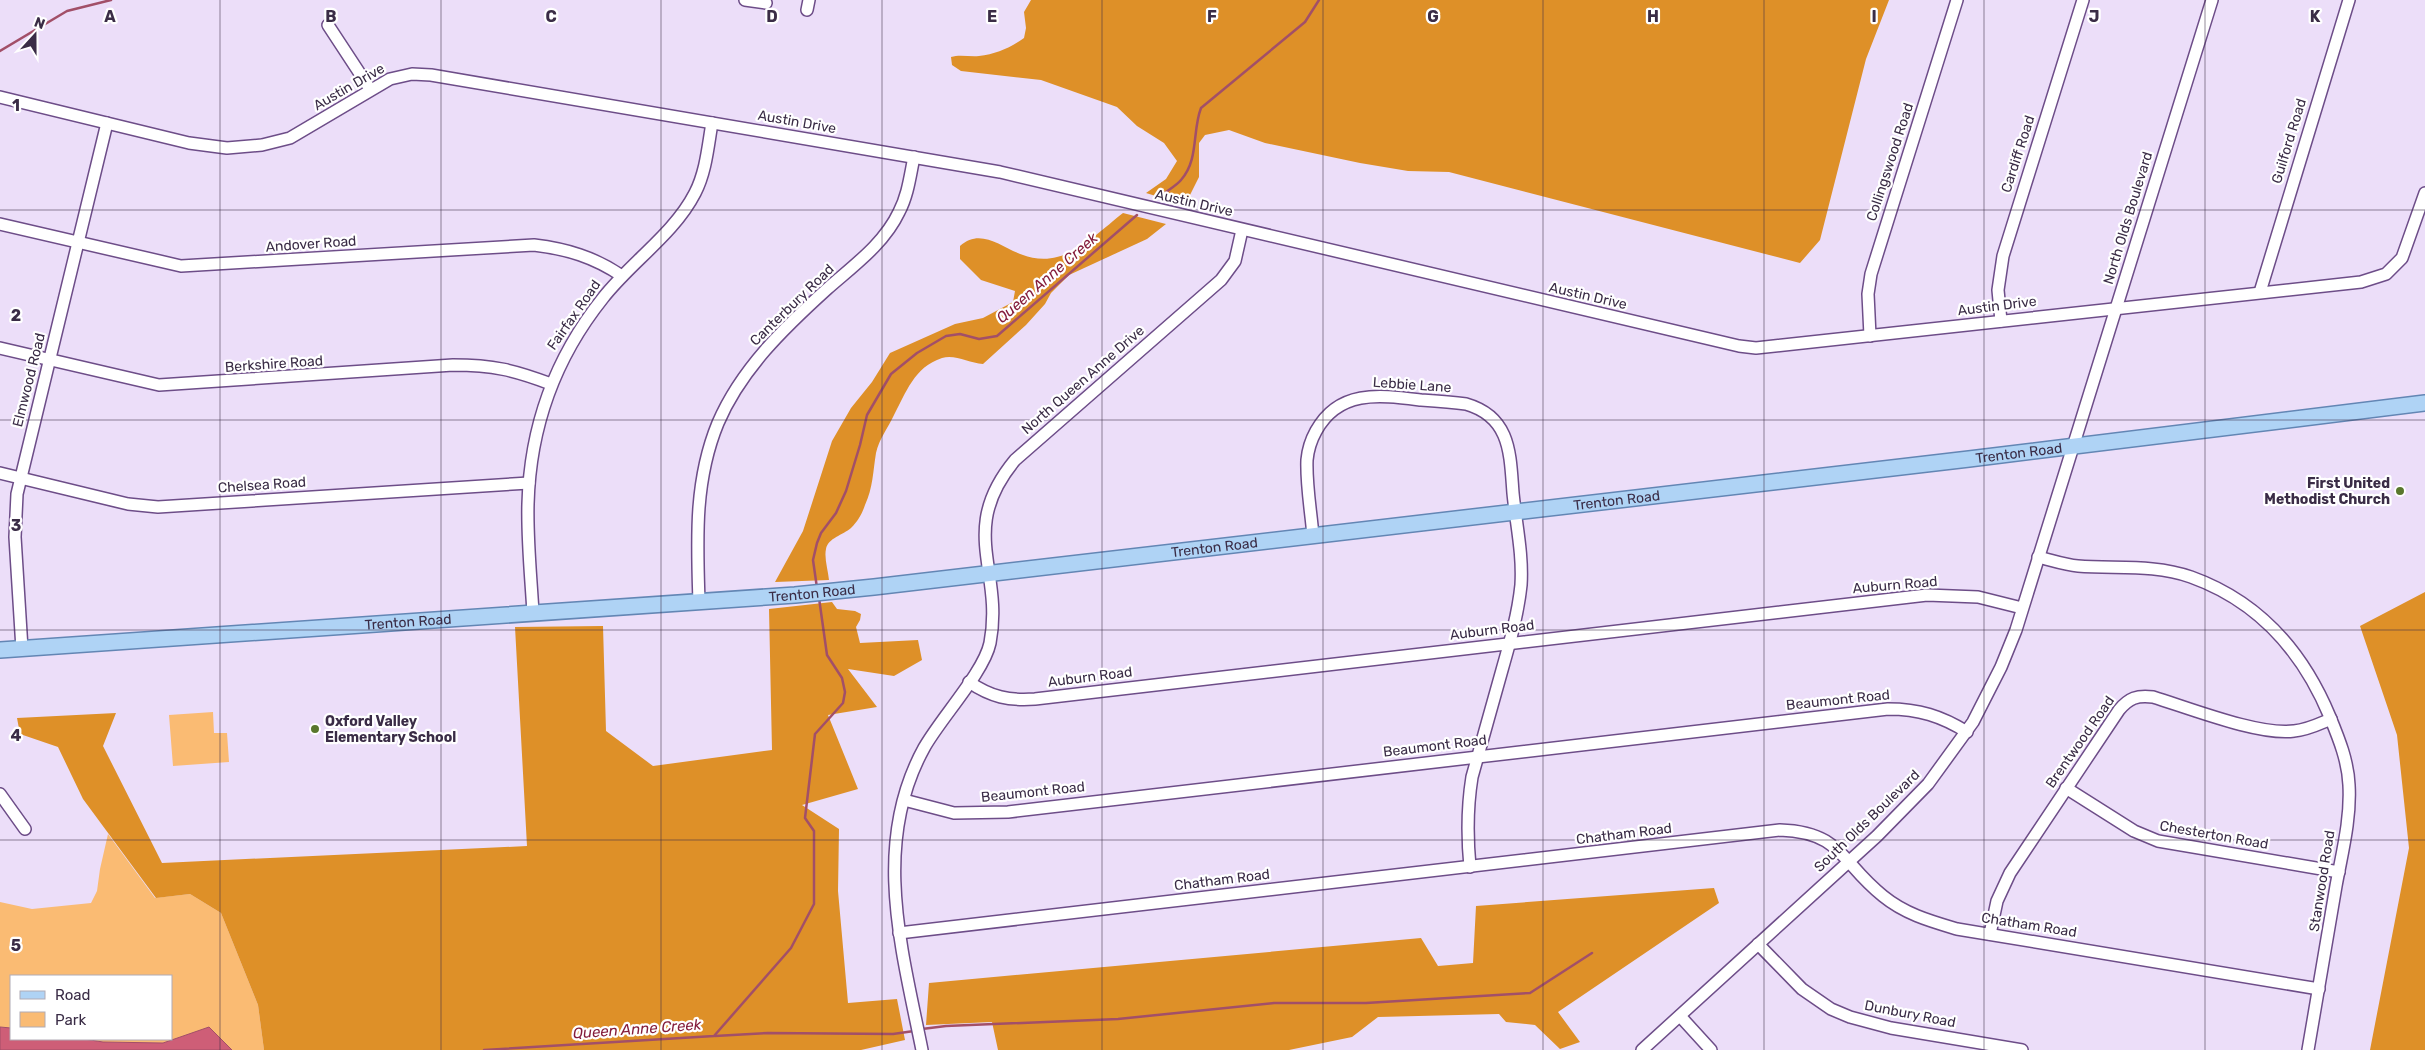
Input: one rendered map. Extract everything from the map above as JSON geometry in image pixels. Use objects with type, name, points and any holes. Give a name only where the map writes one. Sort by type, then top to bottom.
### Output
[{"type":"main road","name":"Trenton Road","points":[[0,650],[827,592],[1969,459],[2425,403]]},
{"type":"street","points":[[745,0],[766,3]]},
{"type":"street","name":"Collingswood Road","points":[[1870,336],[1868,294],[1872,274],[1957,0]]},
{"type":"street","name":"Cardiff Road","points":[[2001,321],[1998,290],[2003,256],[2083,0]]},
{"type":"street","name":"North Olds Boulevard","points":[[2073,445],[2212,0]]},
{"type":"street","name":"Guilford Road","points":[[2260,292],[2349,0]]},
{"type":"street","points":[[328,25],[370,89]]},
{"type":"street","name":"Austin Drive","points":[[0,97],[205,146],[246,147],[298,134],[370,89],[401,75],[431,75],[1000,172],[1739,346],[1767,348],[2361,282],[2378,278],[2396,266],[2406,250],[2425,193]]},
{"type":"street","name":"Elmwood Road","points":[[22,649],[15,536],[15,511],[20,479],[107,123]]},
{"type":"street","name":"Fairfax Road","points":[[533,613],[527,514],[529,483],[536,433],[551,384],[560,363],[602,298],[671,225],[695,193],[703,172],[712,123]]},
{"type":"street","name":"Canterbury Road","points":[[699,602],[697,543],[699,495],[706,456],[718,422],[744,377],[762,354],[826,290],[868,254],[889,230],[903,203],[914,157]]},
{"type":"street","name":"Andover Road","points":[[0,224],[181,266],[534,245],[574,252],[602,263],[622,276]]},
{"type":"street","name":"North Queen Anne Drive","points":[[921,1045],[899,933],[894,896],[896,836],[904,800],[922,750],[985,657],[992,629],[993,604],[984,530],[987,510],[995,487],[1006,470],[1040,436],[1221,280],[1234,261],[1242,230]]},
{"type":"street","name":"Berkshire Road","points":[[0,348],[159,385],[453,365],[495,366],[517,371],[551,384]]},
{"type":"street","name":"Lebbie Lane","points":[[1313,536],[1307,474],[1308,450],[1320,424],[1331,412],[1351,400],[1376,395],[1466,404],[1478,407],[1490,415],[1504,433],[1508,444],[1521,584],[1509,643],[1478,756],[1467,808],[1470,867]]},
{"type":"street","name":"South Olds Boulevard","points":[[1642,1050],[1903,811],[1928,784],[1967,732],[2001,667],[2022,608],[2073,445]]},
{"type":"street","name":"Chelsea Road","points":[[0,473],[128,504],[158,507],[529,483]]},
{"type":"street","points":[[2038,557],[2077,566],[2138,567],[2163,570],[2188,576],[2219,589],[2252,609],[2283,638],[2306,670],[2331,719]]},
{"type":"street","name":"Auburn Road","points":[[969,682],[998,698],[1014,700],[1036,699],[1926,595],[1978,597],[2022,608]]},
{"type":"street","name":"Brentwood Road","points":[[1990,934],[2001,888],[2066,788],[2126,702],[2136,697],[2153,697],[2276,732],[2299,730],[2331,719]]},
{"type":"street","name":"Beaumont Road","points":[[904,800],[954,813],[1001,812],[1888,709],[1907,709],[1933,714],[1967,732]]},
{"type":"street","name":"Stanwood Road","points":[[2308,1050],[2339,872],[2349,786],[2342,748],[2331,719]]},
{"type":"street","name":"Chesterton Road","points":[[2066,788],[2134,831],[2158,841],[2339,872]]},
{"type":"street","points":[[0,794],[25,828]]},
{"type":"street","name":"Chatham Road","points":[[899,933],[1780,830],[1799,831],[1819,836],[1838,850],[1882,895],[1904,910],[1929,921],[1957,929],[2318,989]]},
{"type":"street","name":"Dunbury Road","points":[[1758,944],[1802,989],[1831,1009],[1850,1017],[1891,1028],[2022,1050]]},
{"type":"street","points":[[1680,1016],[1711,1050]]},
{"type":"green space","points":[[213,712],[214,733],[227,733],[229,762],[173,766],[169,715]]},
{"type":"green space","points":[[108,834],[155,898],[190,894],[221,913],[258,1005],[264,1050],[232,1050],[209,1028],[163,1043],[90,1040],[172,1040],[172,975],[10,975],[10,1028],[0,1027],[0,902],[32,909],[91,903],[97,891]]},
{"type":"shaded area","points":[[1031,0],[1889,0],[1866,59],[1820,240],[1800,263],[1449,172],[1408,171],[1360,163],[1265,143],[1229,130],[1205,135],[1199,143],[1199,177],[1185,205],[1146,193],[1166,179],[1177,161],[1164,143],[1137,126],[1117,107],[1041,80],[961,71],[952,65],[951,57],[991,54],[1008,48],[1024,38],[1026,28],[1024,12]]},
{"type":"shaded area","points":[[1123,213],[1166,224],[1147,239],[1069,275],[1051,293],[1045,304],[1026,325],[983,364],[947,357],[932,362],[924,368],[907,390],[879,443],[870,492],[861,514],[851,528],[827,545],[825,556],[829,580],[775,582],[803,531],[832,441],[851,408],[872,382],[890,353],[955,324],[983,318],[1013,302],[1015,291],[981,280],[960,259],[960,246],[976,238],[984,239],[1027,256],[1040,259],[1053,258],[1065,255],[1082,245]]},
{"type":"shaded area","points":[[2425,592],[2425,1050],[2370,1050],[2409,848],[2397,735],[2360,626]]},
{"type":"shaded area","points":[[832,602],[837,609],[855,611],[861,614],[856,627],[860,643],[918,640],[922,660],[894,676],[848,669],[877,707],[828,715],[858,789],[802,805],[839,829],[838,891],[848,1003],[897,999],[905,1040],[861,1050],[264,1050],[258,1005],[221,913],[190,894],[156,898],[83,799],[58,747],[20,734],[17,718],[116,713],[103,746],[162,863],[527,846],[515,627],[603,626],[606,731],[653,766],[772,750],[769,609]]},
{"type":"shaded area","points":[[1714,888],[1719,903],[1558,1012],[1580,1042],[1560,1049],[1535,1025],[1506,1022],[1499,1014],[1378,1017],[1352,1037],[1289,1050],[998,1050],[992,1022],[926,1025],[929,983],[1421,938],[1438,966],[1473,963],[1476,906]]},
{"type":"shaded area","points":[[0,1027],[10,1028],[10,1040],[90,1040],[163,1043],[209,1027],[232,1050],[0,1050]]},
{"type":"waterway","points":[[0,51],[67,11],[111,0]]},
{"type":"waterway","name":"Queen Anne Creek","points":[[1162,195],[1179,182],[1187,172],[1193,154],[1201,108],[1305,22],[1319,0]]},
{"type":"waterway","name":"Queen Anne Creek","points":[[817,588],[813,560],[817,543],[821,533],[836,513],[846,491],[867,415],[891,374],[917,353],[946,336],[960,334],[979,339],[997,336],[1137,215]]},
{"type":"waterway","name":"Queen Anne Creek","points":[[484,1050],[714,1036],[791,948],[814,904],[814,831],[805,818],[815,734],[843,703],[845,692],[842,678],[827,655],[819,598]]},
{"type":"waterway","points":[[922,1029],[946,1026],[1118,1019],[1274,1003],[1366,1003],[1530,993],[1592,953]]},
{"type":"waterway","points":[[715,1036],[768,1033],[893,1034],[914,1031]]},
{"type":"place","name":"First United Methodist Church","points":[[2400,491]]},
{"type":"place","name":"Oxford Valley Elementary School","points":[[315,729]]}]
